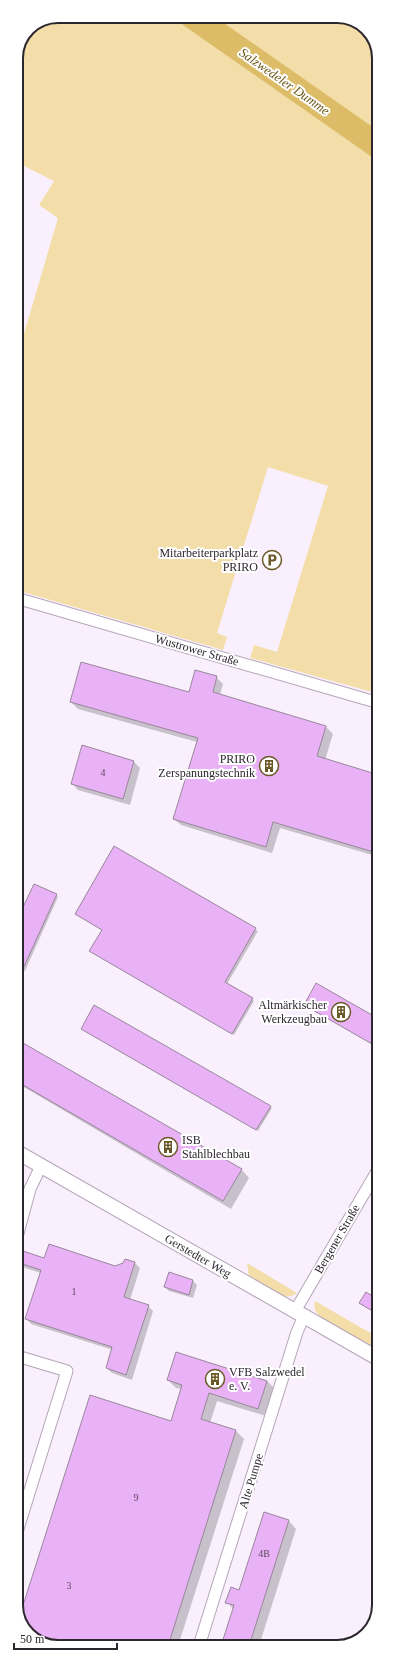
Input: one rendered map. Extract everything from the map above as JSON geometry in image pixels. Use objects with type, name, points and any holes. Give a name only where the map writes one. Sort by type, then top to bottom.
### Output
[{"type":"street","name":"Wustrower Straße","points":[[23,600],[372,701]]},
{"type":"street","name":"Gerstedter Weg","points":[[23,1156],[372,1355]]},
{"type":"street","points":[[23,1215],[30,1189],[41,1166]]},
{"type":"street","name":"Bergener Straße","points":[[300,1314],[372,1181]]},
{"type":"street","name":"Alte Pumpe","points":[[201,1640],[297,1332],[300,1314]]},
{"type":"street","points":[[23,1358],[67,1371],[23,1513]]},
{"type":"shaded area","points":[[58,23],[339,23],[356,29],[367,40],[372,58],[372,692],[250,658],[254,645],[277,652],[328,486],[268,467],[217,633],[227,637],[223,650],[23,592],[23,337],[58,218],[39,205],[54,181],[23,166],[24,51],[33,33],[45,26]]},
{"type":"shaded area","points":[[247,1263],[297,1293],[291,1296],[285,1296],[266,1289],[249,1278]]},
{"type":"shaded area","points":[[315,1301],[372,1334],[372,1348],[345,1334],[327,1322],[317,1313],[314,1306]]},
{"type":"building","name":"PRIRO Zerspanungstechnik","points":[[81,662],[189,692],[195,670],[217,676],[213,692],[326,726],[317,756],[372,773],[372,852],[273,822],[266,847],[173,819],[198,738],[70,702]]},
{"type":"building","points":[[82,745],[134,761],[123,799],[71,784]]},
{"type":"building","points":[[114,846],[256,928],[225,982],[253,998],[232,1034],[89,951],[102,930],[75,914]]},
{"type":"building","points":[[34,884],[57,894],[23,969],[23,907]]},
{"type":"building","name":"Altmärkischer Werkzeugbau","points":[[316,983],[372,1015],[372,1044],[304,1005]]},
{"type":"building","points":[[94,1005],[271,1106],[256,1130],[81,1029]]},
{"type":"building","name":"ISB Stahlblechbau","points":[[23,1043],[242,1169],[223,1201],[23,1085]]},
{"type":"building","points":[[49,1244],[115,1266],[123,1263],[125,1259],[135,1262],[124,1297],[149,1305],[126,1375],[106,1368],[112,1347],[25,1319],[41,1270],[23,1264],[23,1251],[44,1258]]},
{"type":"building","points":[[169,1272],[193,1280],[189,1295],[164,1287]]},
{"type":"building","points":[[366,1292],[372,1296],[372,1311],[359,1303]]},
{"type":"building","points":[[176,1352],[267,1381],[258,1409],[209,1393],[201,1419],[236,1430],[170,1640],[56,1640],[45,1637],[35,1631],[28,1623],[23,1605],[90,1395],[171,1421],[182,1385],[167,1380]]},
{"type":"building","points":[[264,1512],[289,1520],[251,1640],[223,1640],[234,1605],[225,1603],[231,1587],[239,1590]]},
{"type":"waterway","name":"Salzwedeler Dumme","points":[[202,23],[372,142]]},
{"type":"place","name":"Mitarbeiterparkplatz PRIRO","points":[[272,560]]},
{"type":"place","name":"PRIRO Zerspanungstechnik","points":[[269,766]]},
{"type":"place","name":"Altmärkischer Werkzeugbau","points":[[341,1012]]},
{"type":"place","name":"ISB Stahlblechbau","points":[[168,1147]]},
{"type":"place","name":"VFB Salzwedel e. V.","points":[[215,1379]]}]
